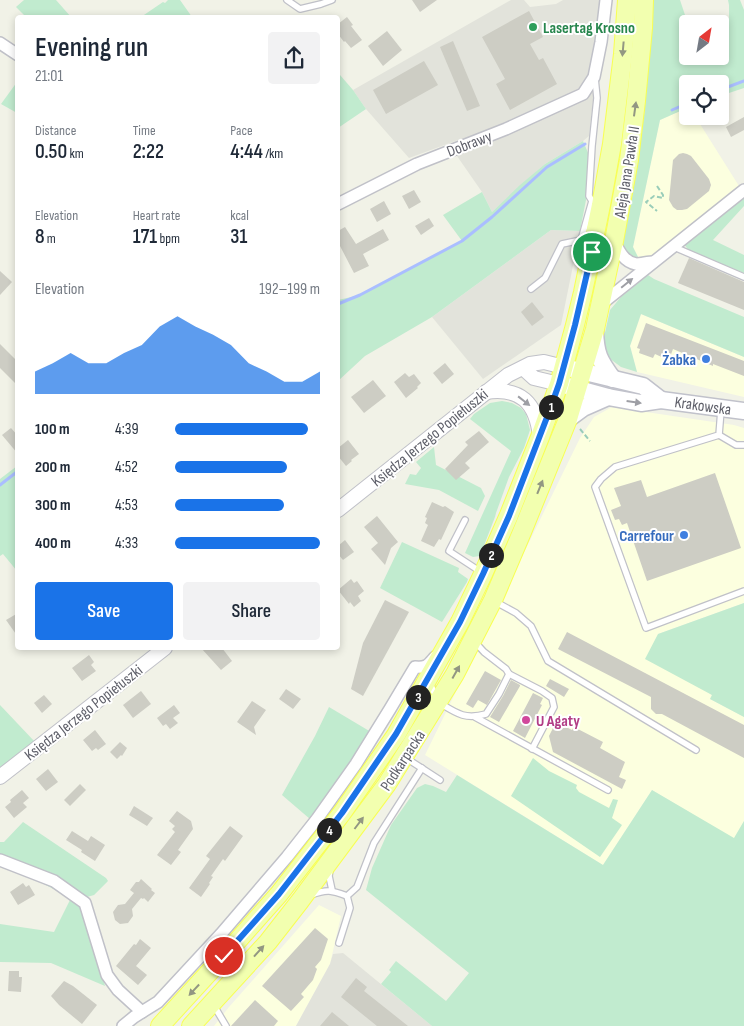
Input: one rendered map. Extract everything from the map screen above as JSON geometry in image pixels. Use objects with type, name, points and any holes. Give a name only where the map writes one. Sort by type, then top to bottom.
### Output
[{"type":"main road","name":"Aleja Jana Pawła II","points":[[559,384],[584,292],[586,246],[605,186],[618,98],[627,0]]},
{"type":"main road","name":"Aleja Jana Pawła II","points":[[583,371],[595,329],[614,241],[628,160],[636,101],[644,0]]},
{"type":"main road","points":[[595,329],[596,349],[602,364],[613,378]]},
{"type":"main road","name":"Księdza Jerzego Popiełuszki","points":[[564,367],[583,371]]},
{"type":"main road","name":"Krakowska","points":[[583,371],[644,386],[661,400]]},
{"type":"main road","name":"Podkarpacka","points":[[191,1026],[268,942],[333,858],[382,791],[456,674],[493,600],[522,532],[573,423],[577,389],[583,371]]},
{"type":"main road","points":[[559,384],[577,389]]},
{"type":"main road","name":"Podkarpacka","points":[[160,1026],[279,894],[342,813],[396,734],[450,641],[483,574],[509,516],[559,384]]},
{"type":"main road","name":"Krakowska","points":[[577,389],[641,403],[661,400],[744,411]]},
{"type":"main road","points":[[573,423],[584,408],[608,397]]},
{"type":"street","points":[[594,77],[601,42],[606,0]]},
{"type":"street","points":[[0,43],[15,53]]},
{"type":"street","name":"Dobrawy","points":[[340,203],[417,164],[583,94],[594,77]]},
{"type":"street","points":[[600,305],[744,190]]},
{"type":"street","points":[[614,241],[619,252],[636,264],[653,262]]},
{"type":"street","name":"Księdza Jerzego Popiełuszki","points":[[340,508],[508,375],[530,364],[544,362],[564,367]]},
{"type":"street","points":[[522,368],[534,378],[559,384]]},
{"type":"street","points":[[486,392],[499,390],[523,398],[530,404],[535,413],[540,437]]},
{"type":"street","name":"Podkarpacka","points":[[409,677],[415,667],[428,665],[450,641]]},
{"type":"street","name":"Księdza Jerzego Popiełuszki","points":[[0,777],[163,650]]},
{"type":"street","points":[[123,1026],[158,1002],[203,954],[287,857],[356,764],[409,677],[419,678],[422,684],[426,684]]},
{"type":"street","points":[[0,860],[54,881],[85,904],[107,975],[118,990],[142,1012]]},
{"type":"lane","points":[[287,0],[300,9],[332,0]]},
{"type":"lane","points":[[531,289],[545,278],[562,244],[586,246],[592,201],[590,196],[592,146],[597,98],[594,77]]},
{"type":"lane","points":[[592,201],[605,186]]},
{"type":"lane","points":[[674,247],[744,277]]},
{"type":"lane","points":[[718,435],[722,408]]},
{"type":"lane","points":[[744,445],[736,445],[718,435],[615,467],[595,487],[646,628],[744,592]]},
{"type":"lane","points":[[464,520],[449,551],[483,574]]},
{"type":"lane","points":[[493,600],[516,613],[531,626],[548,661],[696,750]]},
{"type":"lane","points":[[473,640],[484,652],[506,669],[509,674],[542,690],[552,698],[554,707],[532,749]]},
{"type":"lane","points":[[426,684],[438,702],[464,716],[475,717],[486,714],[500,694],[509,674]]},
{"type":"lane","points":[[475,717],[608,790]]},
{"type":"lane","points":[[405,756],[440,780]]},
{"type":"lane","points":[[347,896],[357,887],[374,843],[422,768]]},
{"type":"lane","points":[[332,890],[329,876],[333,858]]},
{"type":"lane","points":[[300,901],[316,893],[332,890],[347,896]]},
{"type":"lane","points":[[339,943],[350,908],[347,896]]},
{"type":"lane","points":[[212,1003],[226,1026]]},
{"type":"path","points":[[657,186],[664,195],[664,198],[654,196],[646,202],[657,211]]},
{"type":"path","points":[[573,423],[590,440]]},
{"type":"shaded area","points":[[24,0],[56,0],[69,15],[24,15],[16,7]]},
{"type":"shaded area","points":[[168,0],[180,0],[191,15],[144,15],[163,2],[165,3]]},
{"type":"shaded area","points":[[511,0],[524,0],[530,7],[556,4],[563,0],[602,0],[593,64],[593,100],[589,136],[545,164],[492,212],[482,192],[457,156],[458,140],[409,158],[366,109],[353,90]]},
{"type":"shaded area","points":[[653,0],[680,0],[685,15],[679,15],[679,65],[729,65],[728,0],[740,0],[744,10],[744,88],[729,93],[729,75],[679,75],[679,112],[660,120],[633,247],[638,257],[652,256],[647,259],[641,259],[630,255],[622,245],[637,164],[648,72]]},
{"type":"shaded area","points":[[340,75],[353,90],[366,109],[340,127]]},
{"type":"shaded area","points":[[15,85],[15,112],[1,104]]},
{"type":"shaded area","points":[[679,112],[679,125],[701,125],[739,186],[652,256],[638,257],[633,247],[660,120]]},
{"type":"shaded area","points":[[583,141],[589,155],[586,200],[580,231],[551,230],[432,317],[365,356],[340,379],[340,300],[360,295],[462,241],[443,215],[482,192],[492,212],[545,164]]},
{"type":"shaded area","points":[[744,197],[744,206],[713,240],[744,255],[744,273],[689,251],[684,244]]},
{"type":"shaded area","points":[[551,230],[580,231],[561,325],[483,379],[432,317]]},
{"type":"shaded area","points":[[648,275],[744,317],[744,357],[641,314],[630,346],[637,372],[621,367],[609,358],[604,346],[604,337],[610,310],[621,297]]},
{"type":"shaded area","points":[[641,314],[744,357],[744,397],[637,372],[630,346]]},
{"type":"shaded area","points":[[502,401],[512,403],[521,408],[526,414],[530,430],[524,448],[509,477],[480,556],[473,557],[465,553],[511,451],[470,419],[490,403]]},
{"type":"shaded area","points":[[612,407],[744,428],[744,603],[658,634],[696,685],[712,695],[710,699],[744,717],[744,821],[734,839],[652,790],[603,865],[425,755],[580,438],[594,417]]},
{"type":"shaded area","points":[[434,447],[436,465],[481,488],[485,496],[478,511],[439,490],[405,484],[410,474],[416,475],[421,468],[416,462]]},
{"type":"shaded area","points":[[15,468],[15,569],[3,554],[0,556],[0,479]]},
{"type":"shaded area","points":[[402,542],[459,568],[458,572],[468,579],[442,622],[380,588]]},
{"type":"shaded area","points":[[744,603],[744,717],[710,699],[712,695],[645,659],[658,634]]},
{"type":"shaded area","points":[[0,705],[35,742],[0,769]]},
{"type":"shaded area","points":[[329,707],[371,732],[310,819],[282,795]]},
{"type":"shaded area","points":[[533,758],[549,771],[577,785],[576,788],[579,792],[609,808],[613,799],[618,800],[612,818],[622,825],[600,857],[511,796]]},
{"type":"shaded area","points":[[457,775],[603,865],[652,790],[734,838],[744,821],[744,1026],[432,1026],[381,984],[391,972],[389,970],[396,961],[446,1001],[469,973],[366,890],[372,868],[391,825],[417,788],[425,784],[446,792]]},
{"type":"shaded area","points":[[23,822],[108,881],[94,895],[87,897],[0,856],[0,842],[4,842]]},
{"type":"shaded area","points":[[0,863],[35,876],[69,897],[38,881],[0,866]]},
{"type":"shaded area","points":[[71,898],[82,905],[105,986],[51,963],[0,962],[0,924],[54,932]]},
{"type":"shaded area","points":[[319,905],[341,916],[330,964],[296,1026],[214,1026],[229,1007]]},
{"type":"shaded area","points":[[343,953],[432,1026],[296,1026],[330,964],[333,954]]},
{"type":"building","points":[[412,0],[437,0],[420,12]]},
{"type":"building","points":[[529,11],[543,37],[530,44],[539,60],[543,58],[557,84],[510,110],[496,84],[505,79],[482,37]]},
{"type":"building","points":[[347,17],[353,25],[351,26],[362,40],[351,48],[340,37],[340,22]]},
{"type":"building","points":[[387,31],[402,50],[383,66],[368,46]]},
{"type":"building","points":[[453,41],[480,106],[467,111],[440,47]]},
{"type":"building","points":[[424,61],[438,85],[386,114],[373,90]]},
{"type":"building","points":[[744,117],[744,130],[731,137],[726,127]]},
{"type":"building","points":[[683,153],[691,156],[709,179],[711,185],[709,191],[687,209],[677,210],[669,200],[673,160]]},
{"type":"building","points":[[414,190],[421,202],[409,209],[402,196]]},
{"type":"building","points":[[384,201],[391,214],[377,222],[370,209]]},
{"type":"building","points":[[429,218],[434,226],[421,235],[415,226]]},
{"type":"building","points":[[345,227],[356,244],[383,229],[389,240],[363,254],[369,266],[354,273],[340,246],[340,230]]},
{"type":"building","points":[[689,258],[744,282],[744,310],[678,283]]},
{"type":"building","points":[[0,271],[12,282],[0,295]]},
{"type":"building","points":[[532,302],[544,317],[532,326],[521,312]]},
{"type":"building","points":[[646,323],[744,361],[744,376],[713,364],[713,366],[673,349],[670,357],[666,359],[655,354],[653,358],[639,353],[640,349],[637,348]]},
{"type":"building","points":[[0,344],[15,359],[15,383],[0,368]]},
{"type":"building","points":[[445,363],[454,374],[442,384],[433,373]]},
{"type":"building","points":[[405,373],[409,377],[414,374],[421,383],[406,398],[394,382]]},
{"type":"building","points":[[373,380],[386,396],[364,413],[351,397]]},
{"type":"building","points":[[11,428],[15,433],[15,450],[2,435]]},
{"type":"building","points":[[479,431],[489,442],[465,463],[470,468],[456,480],[445,469],[468,445],[465,442]]},
{"type":"building","points":[[348,440],[359,454],[346,466],[340,458],[340,446]]},
{"type":"building","name":"Carrefour","points":[[715,473],[741,548],[647,581],[627,523],[622,525],[619,519],[615,520],[611,510],[621,506],[614,488],[641,480],[647,497]]},
{"type":"building","points":[[432,502],[443,507],[445,506],[454,512],[441,540],[439,539],[434,547],[421,541],[428,525],[425,523],[427,518],[425,517]]},
{"type":"building","points":[[377,516],[398,542],[391,548],[385,565],[371,549],[378,543],[364,527]]},
{"type":"building","points":[[345,540],[354,552],[343,560],[340,556],[340,544]]},
{"type":"building","points":[[351,579],[354,583],[357,581],[364,591],[358,596],[361,601],[354,607],[350,602],[349,604],[340,593],[340,588]]},
{"type":"building","points":[[385,600],[409,612],[363,696],[351,689],[363,643]]},
{"type":"building","points":[[15,615],[15,633],[6,620]]},
{"type":"building","points":[[567,632],[744,725],[744,758],[662,714],[656,714],[651,709],[651,697],[558,649]]},
{"type":"building","points":[[203,650],[224,650],[232,661],[221,670]]},
{"type":"building","points":[[89,655],[94,662],[91,665],[96,671],[82,681],[72,668]]},
{"type":"building","points":[[485,671],[501,680],[487,705],[478,700],[473,708],[466,704]]},
{"type":"building","points":[[550,679],[569,689],[564,697],[546,686]]},
{"type":"building","points":[[511,680],[520,686],[499,722],[490,717]]},
{"type":"building","points":[[286,689],[301,699],[293,709],[279,699]]},
{"type":"building","points":[[141,691],[151,704],[133,718],[123,705]]},
{"type":"building","name":"U Agaty","points":[[533,693],[543,698],[540,704],[542,705],[525,738],[513,731]]},
{"type":"building","points":[[44,695],[52,704],[42,713],[34,703]]},
{"type":"building","points":[[252,701],[266,710],[254,727],[256,735],[237,722]]},
{"type":"building","points":[[174,705],[180,713],[173,718],[178,723],[170,729],[166,724],[163,726],[157,718]]},
{"type":"building","points":[[556,722],[572,730],[574,727],[603,742],[600,748],[625,762],[619,777],[626,780],[622,789],[553,752],[549,736]]},
{"type":"building","points":[[95,730],[106,744],[98,750],[96,748],[92,751],[83,740]]},
{"type":"building","points":[[120,742],[127,748],[122,756],[117,759],[110,752]]},
{"type":"building","points":[[48,769],[58,782],[46,791],[36,779]]},
{"type":"building","points":[[80,784],[86,790],[70,806],[64,800]]},
{"type":"building","points":[[22,790],[29,798],[23,803],[27,807],[14,818],[5,807]]},
{"type":"building","points":[[134,806],[153,818],[147,826],[129,815]]},
{"type":"building","points":[[177,811],[191,821],[193,829],[178,850],[181,852],[171,865],[157,855],[175,832],[172,829],[175,826],[169,821]]},
{"type":"building","points":[[230,826],[243,836],[225,861],[223,859],[211,876],[213,877],[210,884],[201,897],[189,888],[210,859],[206,856]]},
{"type":"building","points":[[72,831],[88,841],[91,836],[105,845],[95,861],[66,840]]},
{"type":"building","points":[[141,879],[155,893],[148,902],[141,898],[132,909],[133,916],[128,923],[120,924],[115,920],[113,912],[118,905],[125,904],[134,893],[130,890]]},
{"type":"building","points":[[23,883],[26,887],[29,885],[35,895],[18,905],[10,892]]},
{"type":"building","points":[[315,928],[328,939],[321,960],[315,967],[317,969],[313,980],[301,994],[304,997],[291,1011],[262,986]]},
{"type":"building","points":[[140,939],[151,948],[136,966],[147,975],[138,985],[116,966]]},
{"type":"building","points":[[9,971],[19,971],[19,977],[22,977],[21,992],[8,991]]},
{"type":"building","points":[[356,978],[367,987],[364,991],[408,1026],[377,1026],[341,997]]},
{"type":"building","points":[[64,981],[97,1005],[82,1024],[51,996]]},
{"type":"building","points":[[255,1000],[278,1021],[274,1026],[231,1026]]},
{"type":"building","points":[[332,1012],[349,1026],[320,1026]]},
{"type":"waterway","points":[[729,87],[744,81]]},
{"type":"waterway","points":[[672,110],[679,107]]},
{"type":"waterway","points":[[340,303],[360,295],[462,241],[492,217],[547,167],[585,144]]},
{"type":"waterway","points":[[0,485],[15,473]]},
{"type":"place","name":"Lasertag Krosno","points":[[533,27]]},
{"type":"place","name":"Żabka","points":[[706,359]]},
{"type":"place","name":"Carrefour","points":[[684,535]]},
{"type":"place","name":"U Agaty","points":[[526,720]]},
{"type":"route","points":[[224,956],[279,894],[342,813],[396,734],[460,622],[509,516],[559,384],[584,292],[592,252]]}]
